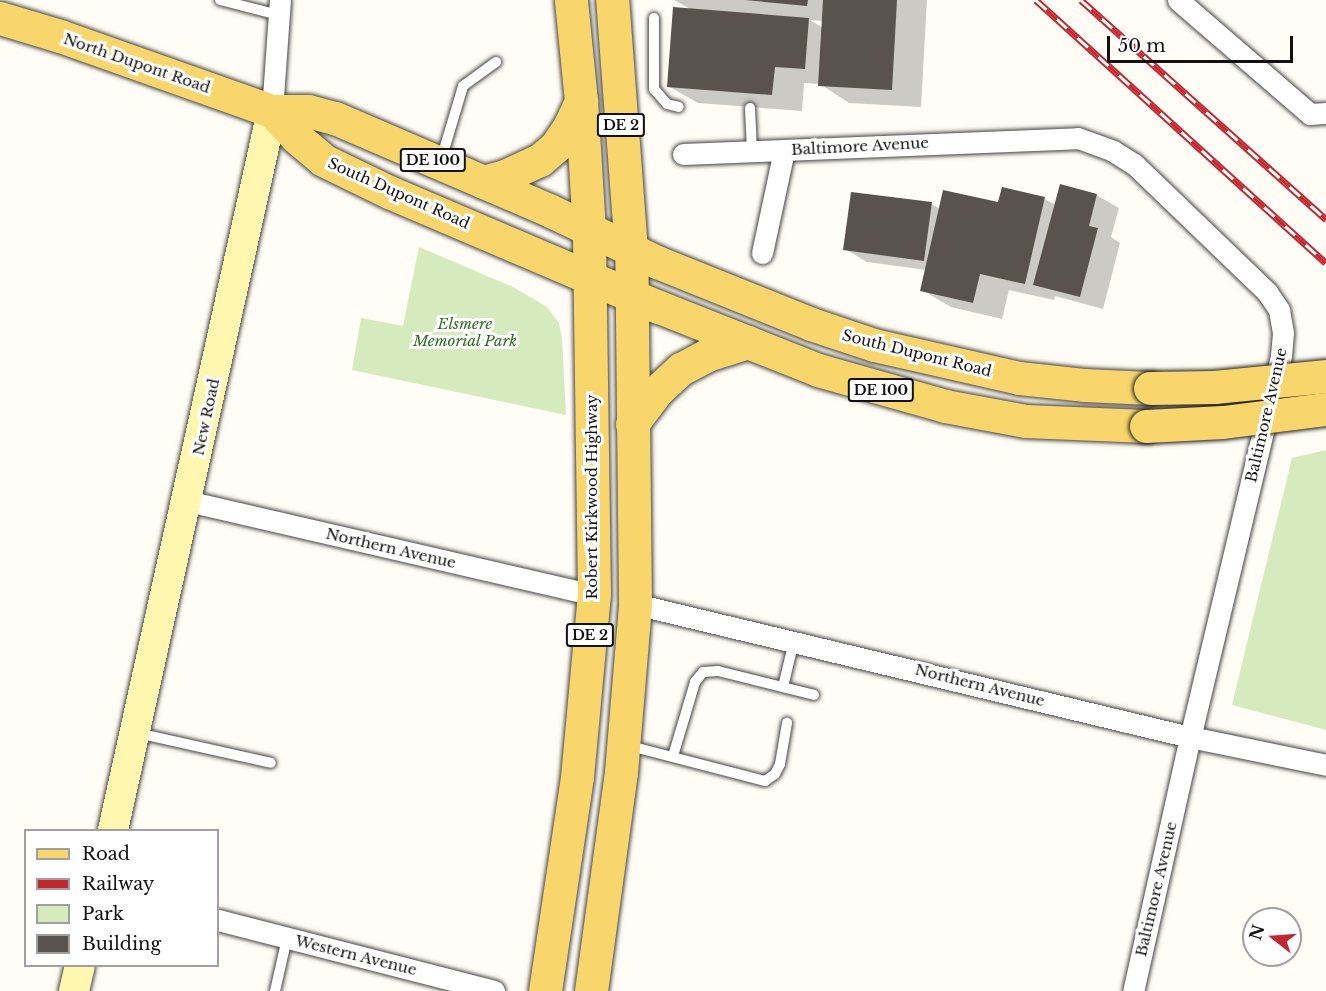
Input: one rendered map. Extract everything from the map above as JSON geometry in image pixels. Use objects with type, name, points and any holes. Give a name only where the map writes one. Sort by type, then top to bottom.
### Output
[{"type":"main road","name":"Robert Kirkwood Highway","points":[[545,991],[577,777],[594,595],[589,230],[581,101],[571,0]]},
{"type":"main road","name":"DE 2","points":[[591,991],[623,744],[635,604],[631,250],[612,0]]},
{"type":"main road","name":"North Dupont Road","points":[[0,18],[60,36],[272,111]]},
{"type":"main road","points":[[483,182],[505,176],[540,160],[569,127],[581,101]]},
{"type":"main road","name":"South Dupont Road","points":[[272,111],[308,111],[335,118],[483,182],[631,250],[811,324],[874,345],[1019,378],[1084,386],[1214,387],[1326,376]]},
{"type":"main road","name":"South Dupont Road","points":[[272,111],[296,137],[323,160],[389,192],[630,294],[827,373],[945,406],[1026,421],[1146,426],[1223,422],[1326,409]]},
{"type":"main road","points":[[632,424],[657,391],[681,369],[707,354],[748,342]]},
{"type":"main road","points":[[568,845],[574,894],[565,976],[572,991]]},
{"type":"street","points":[[1178,0],[1318,113]]},
{"type":"street","name":"New Road","points":[[113,829],[272,111],[280,8]]},
{"type":"street","name":"Baltimore Avenue","points":[[683,154],[1078,138],[1113,151],[1134,164],[1267,292],[1279,310],[1283,333],[1281,356],[1190,737],[1133,991]]},
{"type":"street","points":[[762,253],[784,150]]},
{"type":"street","name":"Northern Avenue","points":[[187,501],[594,595]]},
{"type":"street","name":"Northern Avenue","points":[[635,604],[794,640],[1190,737],[1326,765]]},
{"type":"street","name":"Western Avenue","points":[[219,920],[494,991]]},
{"type":"street","points":[[74,991],[80,967]]},
{"type":"lane","points":[[220,0],[280,8]]},
{"type":"lane","points":[[654,18],[654,89],[667,104],[679,107]]},
{"type":"lane","points":[[440,163],[463,86],[496,62]]},
{"type":"lane","points":[[750,108],[752,152]]},
{"type":"lane","points":[[783,687],[794,640]]},
{"type":"lane","points":[[673,756],[695,681],[703,672],[718,671],[814,695]]},
{"type":"lane","points":[[623,744],[765,781],[775,774],[780,764],[787,723]]},
{"type":"lane","points":[[135,732],[271,763]]},
{"type":"lane","points":[[275,991],[287,938]]},
{"type":"green space","name":"Elsmere Memorial Park","points":[[419,247],[513,287],[547,307],[559,323],[562,338],[566,415],[352,370],[361,318],[403,326]]},
{"type":"green space","points":[[1326,450],[1326,730],[1232,705],[1292,458]]},
{"type":"building","points":[[745,0],[808,0],[807,6]]},
{"type":"building","points":[[823,0],[897,0],[892,90],[818,86]]},
{"type":"building","points":[[673,7],[809,18],[805,69],[775,67],[772,95],[667,87]]},
{"type":"building","points":[[1060,184],[1097,194],[1089,226],[1098,228],[1080,297],[1033,285]]},
{"type":"building","points":[[1002,187],[1045,197],[1025,284],[980,274],[973,303],[920,291],[943,190],[998,202]]},
{"type":"building","points":[[851,192],[932,202],[924,261],[843,250]]},
{"type":"railway","points":[[1036,0],[1326,263]]},
{"type":"railway","points":[[1081,0],[1326,219]]}]
